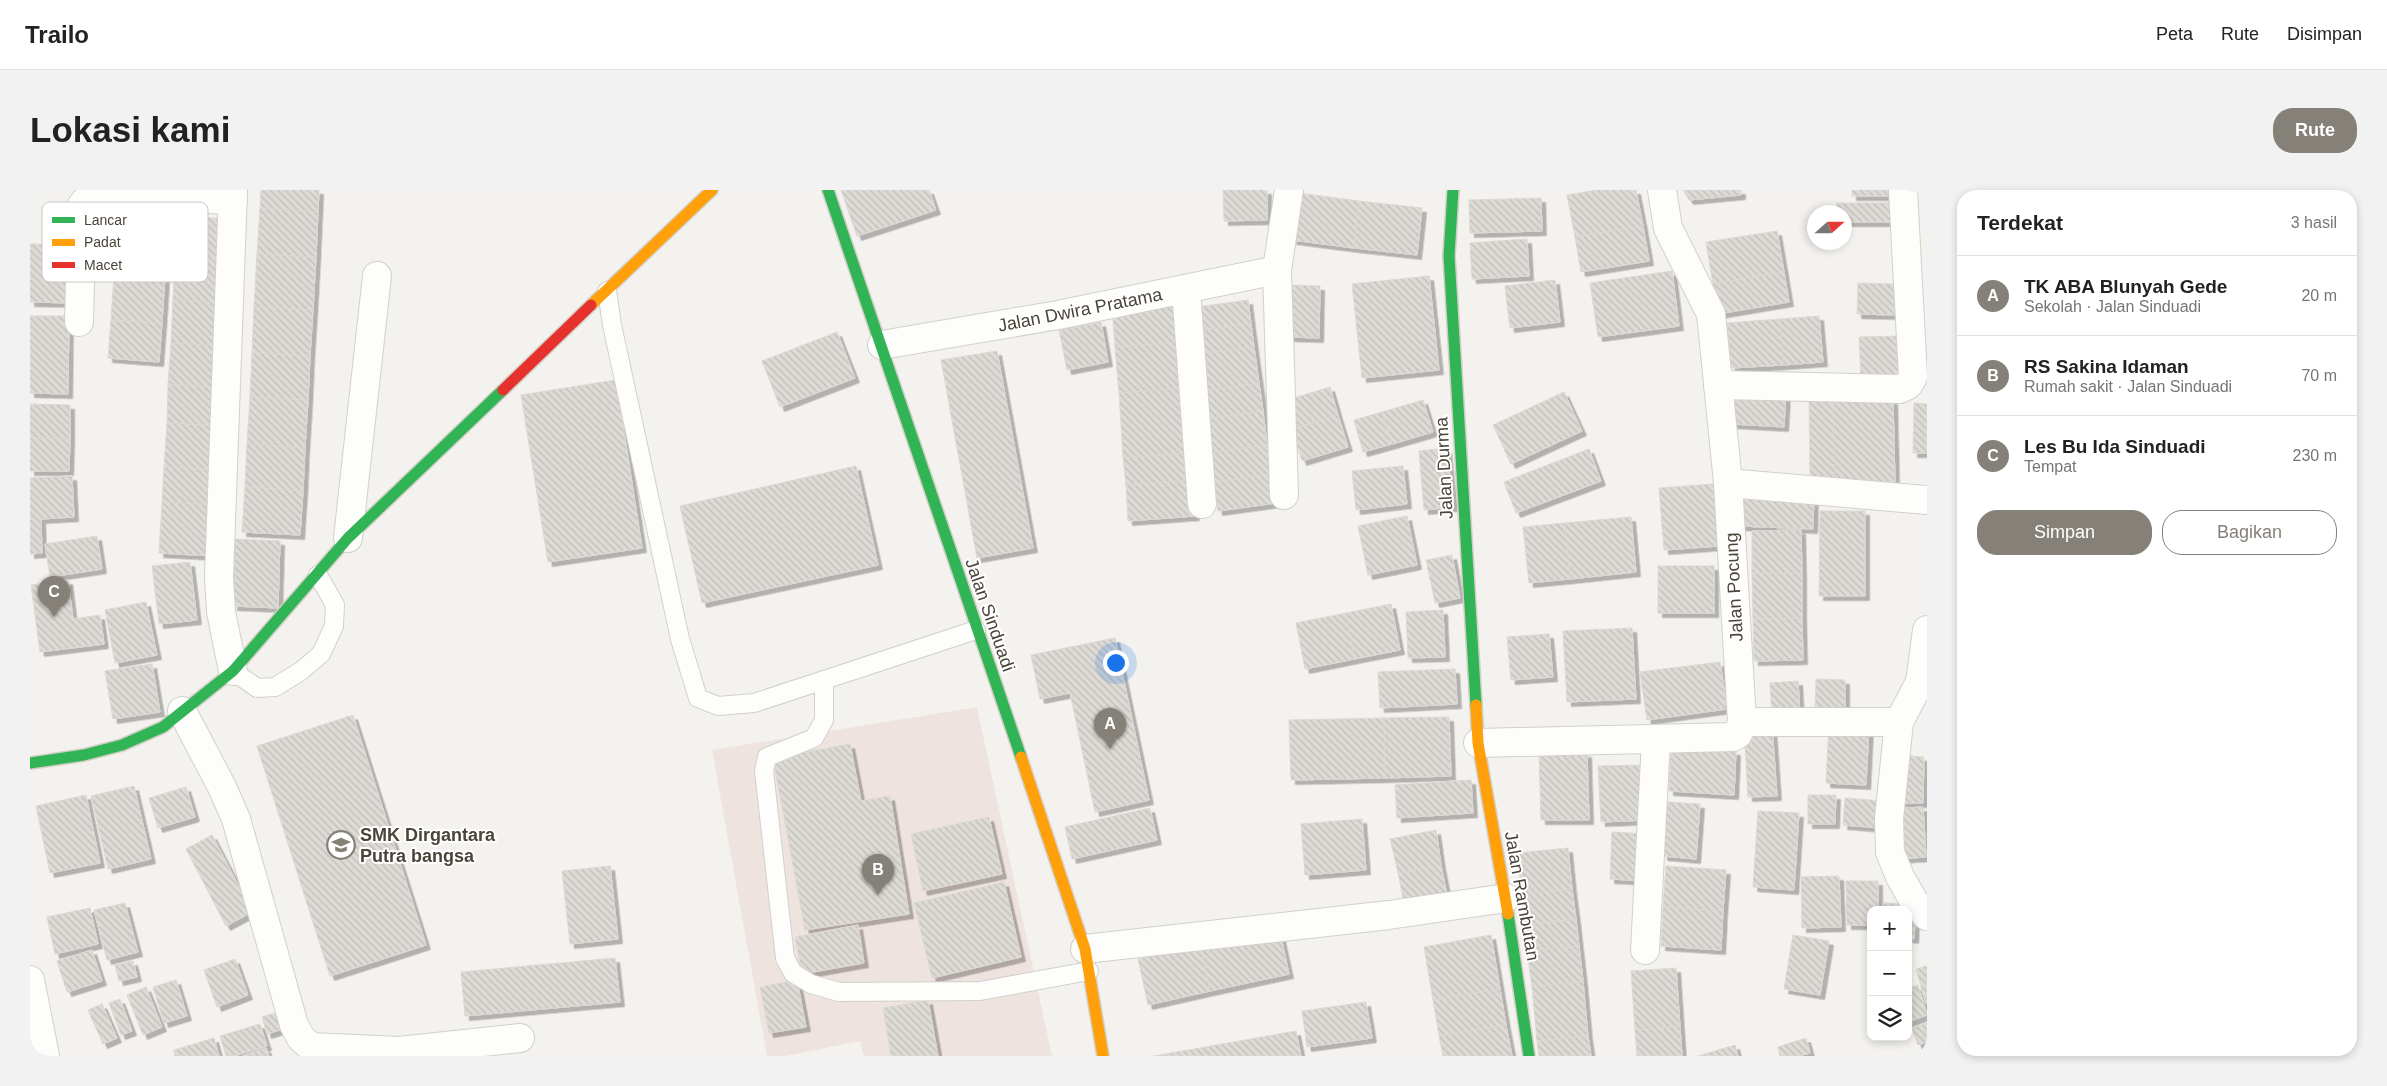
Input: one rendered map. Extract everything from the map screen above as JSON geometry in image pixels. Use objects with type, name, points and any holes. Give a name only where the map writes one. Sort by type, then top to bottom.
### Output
[{"type":"street","points":[[30,763],[84,755],[122,745],[162,727],[233,670],[318,575],[348,538],[712,190]]},
{"type":"street","name":"Jalan Sinduadi","points":[[828,190],[1087,960],[1103,1056]]},
{"type":"street","points":[[1284,495],[1277,270],[1289,190]]},
{"type":"street","name":"Jalan Durma","points":[[1453,190],[1449,256],[1478,743]]},
{"type":"street","name":"Jalan Pocung","points":[[1662,190],[1668,228],[1711,314],[1728,483],[1742,722]]},
{"type":"street","points":[[1718,385],[1900,389],[1908,385],[1913,377],[1903,190]]},
{"type":"street","points":[[84,202],[96,195],[233,195],[218,576],[221,612],[233,670]]},
{"type":"street","name":"Jalan Dwira Pratama","points":[[882,346],[1058,315],[1277,270]]},
{"type":"street","points":[[348,538],[377,276]]},
{"type":"street","points":[[78,322],[79,282]]},
{"type":"street","points":[[1186,290],[1202,504]]},
{"type":"street","points":[[1728,483],[1927,500]]},
{"type":"street","points":[[1927,630],[1923,682],[1899,722],[1889,819],[1890,852],[1900,877],[1915,903],[1927,916]]},
{"type":"street","points":[[182,711],[222,787],[236,820],[294,1025],[306,1044],[311,1047],[399,1051],[520,1038]]},
{"type":"street","points":[[1478,743],[1733,737],[1738,734],[1742,722],[1899,722]]},
{"type":"street","points":[[1645,950],[1656,740]]},
{"type":"street","name":"Jalan Rambutan","points":[[1478,743],[1506,898],[1529,1056]]},
{"type":"street","points":[[1087,960],[1506,898]]},
{"type":"street","points":[[30,980],[45,1056]]},
{"type":"lane","points":[[607,292],[612,325],[680,639],[698,698],[718,706],[754,703],[976,630]]},
{"type":"lane","points":[[233,670],[257,688],[275,687],[301,671],[321,654],[334,626],[335,604],[318,575]]},
{"type":"lane","points":[[824,680],[824,720],[814,738],[767,757],[764,771],[786,958],[793,973],[811,984],[839,992],[980,991],[1087,960]]},
{"type":"shaded area","points":[[977,707],[1052,1056],[864,1056],[860,1041],[786,1056],[767,1056],[712,750]]},
{"type":"building","points":[[261,190],[319,190],[318,212],[260,208]]},
{"type":"building","points":[[841,190],[929,190],[936,210],[857,236]]},
{"type":"building","points":[[1223,190],[1267,190],[1267,220],[1224,221]]},
{"type":"building","points":[[1597,190],[1636,190],[1643,226],[1575,237],[1567,195]]},
{"type":"building","points":[[1683,190],[1741,190],[1741,195],[1689,200]]},
{"type":"building","points":[[1852,190],[1893,190],[1893,196],[1852,196]]},
{"type":"building","points":[[1298,193],[1359,201],[1354,248],[1292,240]]},
{"type":"building","points":[[1541,198],[1542,231],[1470,233],[1469,200]]},
{"type":"building","points":[[1359,201],[1422,208],[1417,255],[1354,248]]},
{"type":"building","points":[[1837,203],[1898,203],[1897,222],[1852,222],[1852,205],[1837,205]]},
{"type":"building","points":[[260,208],[318,212],[316,257],[257,254]]},
{"type":"building","points":[[208,218],[231,219],[228,261],[208,260]]},
{"type":"building","points":[[1643,226],[1649,261],[1581,272],[1575,237]]},
{"type":"building","points":[[1777,231],[1784,272],[1713,284],[1706,242]]},
{"type":"building","points":[[1527,239],[1529,276],[1472,279],[1470,243]]},
{"type":"building","points":[[30,244],[42,244],[42,282],[72,282],[72,303],[30,302]]},
{"type":"building","points":[[257,254],[316,257],[313,310],[254,307]]},
{"type":"building","points":[[208,260],[228,261],[226,303],[173,300],[174,282],[208,282]]},
{"type":"building","points":[[1672,271],[1679,326],[1598,337],[1590,283]]},
{"type":"building","points":[[1784,272],[1789,302],[1718,314],[1713,284]]},
{"type":"building","points":[[1429,276],[1439,370],[1362,378],[1352,284]]},
{"type":"building","points":[[1555,280],[1560,322],[1510,328],[1505,286]]},
{"type":"building","points":[[113,282],[165,282],[162,323],[111,320]]},
{"type":"building","points":[[1858,283],[1895,284],[1894,315],[1857,314]]},
{"type":"building","points":[[1290,285],[1320,286],[1319,338],[1289,337]]},
{"type":"building","points":[[1179,299],[1182,342],[1115,347],[1112,304]]},
{"type":"building","points":[[173,300],[226,303],[224,346],[171,343]]},
{"type":"building","points":[[1248,300],[1251,324],[1193,331],[1190,308]]},
{"type":"building","points":[[254,307],[313,310],[310,356],[252,353]]},
{"type":"building","points":[[30,316],[69,316],[68,394],[30,393]]},
{"type":"building","points":[[1819,316],[1823,362],[1783,365],[1780,319]]},
{"type":"building","points":[[1780,319],[1783,365],[1731,368],[1727,323]]},
{"type":"building","points":[[111,320],[162,323],[159,362],[108,358]]},
{"type":"building","points":[[1101,322],[1108,362],[1067,370],[1059,330]]},
{"type":"building","points":[[1251,324],[1254,347],[1196,354],[1193,331]]},
{"type":"building","points":[[837,332],[855,378],[780,407],[762,361]]},
{"type":"building","points":[[1901,336],[1903,376],[1861,378],[1859,337]]},
{"type":"building","points":[[1182,342],[1185,388],[1119,393],[1115,347]]},
{"type":"building","points":[[171,343],[224,346],[222,388],[168,384]]},
{"type":"building","points":[[1254,347],[1259,383],[1202,391],[1196,354]]},
{"type":"building","points":[[997,351],[1033,548],[977,558],[941,360]]},
{"type":"building","points":[[252,353],[310,356],[308,400],[250,397]]},
{"type":"building","points":[[616,380],[642,548],[548,562],[521,395]]},
{"type":"building","points":[[1259,383],[1263,411],[1205,419],[1202,391]]},
{"type":"building","points":[[168,384],[222,388],[219,426],[167,423]]},
{"type":"building","points":[[1330,387],[1338,415],[1292,429],[1284,401]]},
{"type":"building","points":[[1185,388],[1190,453],[1123,458],[1119,393]]},
{"type":"building","points":[[1734,389],[1786,392],[1784,427],[1732,424]]},
{"type":"building","points":[[1564,392],[1582,431],[1511,464],[1493,425]]},
{"type":"building","points":[[250,397],[308,400],[305,448],[247,444]]},
{"type":"building","points":[[1423,400],[1433,432],[1392,444],[1382,412]]},
{"type":"building","points":[[1893,400],[1895,482],[1835,483],[1833,401]]},
{"type":"building","points":[[1809,401],[1833,401],[1835,483],[1810,484]]},
{"type":"building","points":[[1914,403],[1927,404],[1927,453],[1913,453]]},
{"type":"building","points":[[30,404],[70,405],[70,439],[30,438]]},
{"type":"building","points":[[1263,411],[1267,445],[1210,453],[1205,419]]},
{"type":"building","points":[[1382,412],[1392,444],[1363,452],[1354,420]]},
{"type":"building","points":[[1338,415],[1348,447],[1302,461],[1292,429]]},
{"type":"building","points":[[167,423],[219,426],[217,470],[164,467]]},
{"type":"building","points":[[30,438],[70,439],[69,471],[30,471]]},
{"type":"building","points":[[247,444],[305,448],[303,491],[245,487]]},
{"type":"building","points":[[1267,445],[1271,474],[1214,482],[1210,453]]},
{"type":"building","points":[[1447,448],[1453,507],[1424,510],[1419,451]]},
{"type":"building","points":[[1589,449],[1601,481],[1516,513],[1504,482]]},
{"type":"building","points":[[1190,453],[1192,480],[1126,485],[1123,458]]},
{"type":"building","points":[[856,466],[878,565],[702,603],[680,506]]},
{"type":"building","points":[[1403,466],[1407,504],[1356,510],[1352,471]]},
{"type":"building","points":[[164,467],[217,470],[215,505],[162,502]]},
{"type":"building","points":[[1271,474],[1276,503],[1218,511],[1214,482]]},
{"type":"building","points":[[72,476],[74,517],[41,519],[42,553],[30,554],[30,478]]},
{"type":"building","points":[[1192,480],[1195,516],[1128,521],[1126,485]]},
{"type":"building","points":[[1713,484],[1719,546],[1664,550],[1659,488]]},
{"type":"building","points":[[245,487],[303,491],[300,535],[242,532]]},
{"type":"building","points":[[1739,490],[1814,493],[1813,529],[1738,526]]},
{"type":"building","points":[[162,502],[215,505],[213,556],[159,553]]},
{"type":"building","points":[[1820,511],[1865,511],[1865,596],[1819,596]]},
{"type":"building","points":[[1407,516],[1417,565],[1368,575],[1358,526]]},
{"type":"building","points":[[1631,517],[1636,572],[1570,579],[1565,523]]},
{"type":"building","points":[[1565,523],[1570,579],[1529,583],[1523,527]]},
{"type":"building","points":[[1801,530],[1802,573],[1752,573],[1752,531]]},
{"type":"building","points":[[97,536],[102,569],[50,577],[45,544]]},
{"type":"building","points":[[235,539],[280,541],[278,608],[233,606]]},
{"type":"building","points":[[1452,555],[1460,598],[1435,603],[1426,560]]},
{"type":"building","points":[[190,562],[197,620],[159,624],[152,566]]},
{"type":"building","points":[[1658,566],[1714,566],[1714,613],[1658,613]]},
{"type":"building","points":[[1752,573],[1802,573],[1802,618],[1753,619]]},
{"type":"building","points":[[68,580],[73,619],[100,615],[104,644],[40,652],[31,585]]},
{"type":"building","points":[[146,602],[157,655],[115,663],[105,610]]},
{"type":"building","points":[[1391,604],[1400,650],[1354,659],[1346,613]]},
{"type":"building","points":[[1443,610],[1445,657],[1408,658],[1406,612]]},
{"type":"building","points":[[1346,613],[1354,659],[1305,669],[1296,623]]},
{"type":"building","points":[[1802,618],[1803,660],[1754,661],[1753,619]]},
{"type":"building","points":[[1632,628],[1636,699],[1567,702],[1563,631]]},
{"type":"building","points":[[1549,634],[1553,677],[1511,680],[1507,637]]},
{"type":"building","points":[[1115,638],[1149,800],[1095,812],[1070,693],[1040,699],[1031,655]]},
{"type":"building","points":[[1720,662],[1727,709],[1647,720],[1640,672]]},
{"type":"building","points":[[152,664],[160,712],[113,719],[105,671]]},
{"type":"building","points":[[1455,669],[1457,704],[1380,708],[1378,672]]},
{"type":"building","points":[[1816,679],[1845,680],[1845,713],[1815,712]]},
{"type":"building","points":[[1798,681],[1800,715],[1772,717],[1770,683]]},
{"type":"building","name":"SMK Dirgantara Putra bangsa","points":[[353,715],[426,945],[330,976],[257,746]]},
{"type":"building","points":[[1449,717],[1451,776],[1385,778],[1384,718]]},
{"type":"building","points":[[1384,718],[1385,778],[1291,780],[1289,720]]},
{"type":"building","points":[[1829,723],[1869,725],[1866,785],[1826,783]]},
{"type":"building","points":[[1772,726],[1777,796],[1748,797],[1744,727]]},
{"type":"building","points":[[850,744],[861,801],[890,796],[909,914],[805,930],[773,758]]},
{"type":"building","points":[[1671,748],[1736,751],[1734,795],[1669,791]]},
{"type":"building","points":[[1587,753],[1589,820],[1541,820],[1539,754]]},
{"type":"building","points":[[1896,755],[1924,757],[1923,803],[1895,803]]},
{"type":"building","points":[[1644,765],[1647,820],[1601,822],[1598,766]]},
{"type":"building","points":[[1471,780],[1473,813],[1397,818],[1395,785]]},
{"type":"building","points":[[134,786],[151,859],[108,869],[91,796]]},
{"type":"building","points":[[186,787],[195,817],[158,828],[149,798]]},
{"type":"building","points":[[86,795],[100,863],[50,873],[36,806]]},
{"type":"building","points":[[1808,795],[1836,795],[1835,824],[1808,824]]},
{"type":"building","points":[[1845,798],[1882,801],[1880,828],[1843,825]]},
{"type":"building","points":[[1667,802],[1700,804],[1696,859],[1663,856]]},
{"type":"building","points":[[1923,807],[1926,857],[1895,859],[1891,809]]},
{"type":"building","points":[[1150,808],[1157,840],[1072,859],[1065,827]]},
{"type":"building","points":[[1758,811],[1799,813],[1794,890],[1753,887]]},
{"type":"building","points":[[989,817],[1002,874],[923,891],[911,834]]},
{"type":"building","points":[[1362,819],[1366,870],[1305,875],[1301,824]]},
{"type":"building","points":[[1436,830],[1441,865],[1398,873],[1390,839]]},
{"type":"building","points":[[1612,832],[1647,834],[1645,881],[1610,879]]},
{"type":"building","points":[[212,835],[252,912],[226,926],[186,849]]},
{"type":"building","points":[[1568,848],[1572,889],[1522,894],[1517,853]]},
{"type":"building","points":[[1441,865],[1448,900],[1405,908],[1398,873]]},
{"type":"building","points":[[610,866],[618,939],[570,944],[562,871]]},
{"type":"building","points":[[1666,866],[1726,870],[1723,911],[1663,907]]},
{"type":"building","points":[[1839,876],[1841,927],[1802,928],[1801,877]]},
{"type":"building","points":[[1846,881],[1878,881],[1878,906],[1867,906],[1867,925],[1847,925]]},
{"type":"building","points":[[1004,882],[1021,957],[932,978],[914,903]]},
{"type":"building","points":[[1572,889],[1576,919],[1525,925],[1522,894]]},
{"type":"building","points":[[125,903],[138,952],[107,960],[94,910]]},
{"type":"building","points":[[1883,903],[1916,905],[1914,939],[1912,939],[1912,906],[1883,906]]},
{"type":"building","points":[[1663,907],[1723,911],[1721,950],[1661,946]]},
{"type":"building","points":[[90,908],[98,944],[55,954],[47,917]]},
{"type":"building","points":[[1576,919],[1579,946],[1527,951],[1525,925]]},
{"type":"building","points":[[858,925],[864,963],[802,974],[795,937]]},
{"type":"building","points":[[1279,928],[1289,974],[1210,991],[1200,946]]},
{"type":"building","points":[[1491,935],[1500,989],[1433,1000],[1424,947]]},
{"type":"building","points":[[1793,935],[1829,941],[1820,995],[1784,989]]},
{"type":"building","points":[[1200,946],[1210,991],[1148,1005],[1138,959]]},
{"type":"building","points":[[1579,946],[1583,981],[1532,987],[1527,951]]},
{"type":"building","points":[[92,950],[102,981],[67,992],[57,961]]},
{"type":"building","points":[[615,958],[620,1002],[465,1016],[461,972]]},
{"type":"building","points":[[235,959],[248,995],[217,1007],[204,970]]},
{"type":"building","points":[[133,961],[137,977],[119,981],[115,965]]},
{"type":"building","points":[[1927,966],[1927,1003],[1926,1004],[1916,969]]},
{"type":"building","points":[[1676,968],[1680,1027],[1635,1030],[1631,971]]},
{"type":"building","points":[[176,980],[187,1016],[164,1023],[153,987]]},
{"type":"building","points":[[797,980],[806,1027],[769,1033],[760,987]]},
{"type":"building","points":[[1583,981],[1588,1036],[1537,1041],[1532,987]]},
{"type":"building","points":[[1918,985],[1927,1015],[1912,1021],[1912,996],[1912,987]]},
{"type":"building","points":[[146,987],[162,1027],[143,1035],[127,995]]},
{"type":"building","points":[[1500,989],[1506,1025],[1439,1036],[1433,1000]]},
{"type":"building","points":[[120,999],[132,1031],[121,1035],[109,1003]]},
{"type":"building","points":[[928,1000],[938,1056],[891,1056],[883,1008]]},
{"type":"building","points":[[1366,1002],[1372,1038],[1307,1047],[1302,1011]]},
{"type":"building","points":[[102,1004],[117,1038],[103,1044],[88,1010]]},
{"type":"building","points":[[278,1012],[283,1029],[267,1034],[262,1017]]},
{"type":"building","points":[[1927,1023],[1927,1042],[1918,1045],[1912,1028]]},
{"type":"building","points":[[260,1024],[267,1046],[234,1056],[226,1056],[220,1036]]},
{"type":"building","points":[[1506,1025],[1512,1056],[1443,1056],[1439,1036]]},
{"type":"building","points":[[1680,1027],[1682,1056],[1637,1056],[1635,1030]]},
{"type":"building","points":[[1296,1031],[1301,1056],[1154,1056]]},
{"type":"building","points":[[1588,1036],[1591,1056],[1539,1056],[1537,1041]]},
{"type":"building","points":[[214,1038],[219,1056],[175,1056],[174,1050]]},
{"type":"building","points":[[1806,1038],[1810,1053],[1799,1056],[1780,1056],[1778,1047]]},
{"type":"building","points":[[1735,1045],[1738,1056],[1698,1056]]},
{"type":"building","points":[[266,1048],[269,1056],[242,1056]]},
{"type":"traffic: fast","points":[[828,190],[1021,757]]},
{"type":"traffic: fast","points":[[1453,190],[1449,256],[1476,705]]},
{"type":"traffic: fast","points":[[30,763],[84,755],[122,745],[163,727],[233,671],[348,538],[503,390]]},
{"type":"traffic: fast","points":[[1508,914],[1529,1056]]},
{"type":"traffic: slow","points":[[591,305],[712,190]]},
{"type":"traffic: slow","points":[[1476,705],[1478,743],[1508,914]]},
{"type":"traffic: slow","points":[[1021,757],[1085,949],[1103,1056]]},
{"type":"traffic: jam","points":[[503,390],[591,305]]},
{"type":"place","name":"Les Bu Ida Sinduadi","points":[[54,617]]},
{"type":"place","name":"TK ABA Blunyah Gede","points":[[1110,749]]},
{"type":"place","name":"SMK Dirgantara Putra bangsa","points":[[341,845]]},
{"type":"place","name":"RS Sakina Idaman","points":[[878,895]]}]
